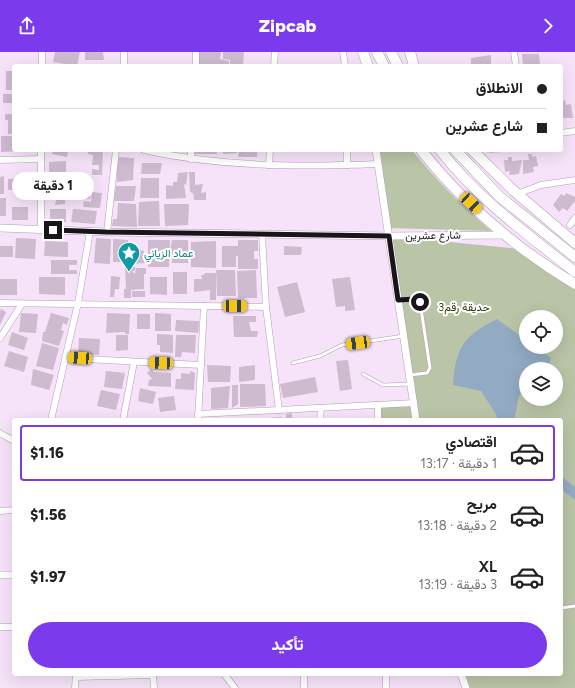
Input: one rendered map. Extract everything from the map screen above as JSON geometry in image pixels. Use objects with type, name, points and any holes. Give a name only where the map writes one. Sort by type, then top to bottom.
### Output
[{"type":"highway","points":[[377,52],[383,64]]},
{"type":"highway","points":[[391,52],[397,64]]},
{"type":"highway","points":[[363,53],[367,64]]},
{"type":"highway","points":[[409,53],[413,64]]},
{"type":"highway","points":[[423,152],[443,176],[506,235],[557,273],[575,284]]},
{"type":"highway","points":[[442,152],[463,178],[494,208],[575,272]]},
{"type":"highway","points":[[457,152],[500,197],[575,257]]},
{"type":"highway","points":[[474,152],[517,194],[575,243]]},
{"type":"street","points":[[42,52],[42,64]]},
{"type":"street","points":[[124,52],[124,64]]},
{"type":"street","points":[[196,52],[196,64]]},
{"type":"street","points":[[274,52],[274,64]]},
{"type":"street","points":[[344,52],[345,64]]},
{"type":"street","points":[[514,52],[516,64]]},
{"type":"street","points":[[363,53],[363,64]]},
{"type":"street","points":[[563,133],[575,130]]},
{"type":"street","points":[[41,152],[41,229]]},
{"type":"street","points":[[106,232],[116,152]]},
{"type":"street","points":[[154,152],[191,159],[269,164],[378,164]]},
{"type":"street","points":[[191,152],[191,159]]},
{"type":"street","points":[[269,164],[270,152]]},
{"type":"street","points":[[347,152],[347,165]]},
{"type":"street","points":[[376,152],[416,418]]},
{"type":"street","points":[[0,160],[41,159]]},
{"type":"street","points":[[517,194],[541,185],[575,180]]},
{"type":"street","points":[[570,225],[575,218]]},
{"type":"street","name":"شارع عشرين","points":[[0,228],[106,232],[389,236],[506,235]]},
{"type":"street","points":[[51,418],[78,303],[90,231]]},
{"type":"street","points":[[262,234],[266,307],[279,410]]},
{"type":"street","points":[[0,303],[266,307]]},
{"type":"street","points":[[0,338],[22,304]]},
{"type":"street","points":[[204,306],[198,417],[279,410],[414,403]]},
{"type":"street","points":[[66,358],[201,365]]},
{"type":"street","points":[[123,418],[134,362]]},
{"type":"street","points":[[378,405],[378,418]]},
{"type":"street","points":[[320,418],[321,408]]},
{"type":"street","points":[[0,433],[12,440]]},
{"type":"street","points":[[0,511],[12,510]]},
{"type":"street","points":[[0,576],[12,575]]},
{"type":"street","points":[[0,627],[12,627]]},
{"type":"street","points":[[75,688],[76,676]]},
{"type":"street","points":[[153,676],[154,688]]},
{"type":"street","points":[[226,676],[235,688]]},
{"type":"street","points":[[304,676],[304,688]]},
{"type":"street","points":[[386,676],[386,688]]},
{"type":"street","points":[[462,676],[466,688]]},
{"type":"lane","points":[[398,300],[416,299],[420,302],[430,370],[428,372],[410,375]]},
{"type":"lane","points":[[293,363],[320,356],[345,345],[404,336]]},
{"type":"lane","points":[[363,374],[383,385],[411,384]]},
{"type":"lane","points":[[563,608],[575,606]]},
{"type":"green space","points":[[380,152],[414,152],[430,172],[491,231],[389,228]]},
{"type":"green space","name":"حديقة رقم3","points":[[389,236],[520,249],[575,288],[575,688],[466,688],[462,676],[563,676],[563,418],[378,418],[378,405],[414,403]]},
{"type":"water","points":[[497,319],[519,335],[519,354],[546,354],[551,358],[550,362],[519,362],[519,396],[514,418],[497,418],[481,391],[453,385],[456,361],[459,352],[463,344],[476,331]]},
{"type":"water","points":[[563,478],[575,487],[575,500],[563,491]]},
{"type":"building","points":[[55,52],[80,52],[77,64],[53,62]]},
{"type":"building","points":[[85,52],[103,52],[104,60],[85,60]]},
{"type":"building","points":[[199,52],[221,52],[220,59],[229,61],[229,64],[198,64]]},
{"type":"building","points":[[223,52],[244,52],[243,64],[230,64],[230,60],[223,59]]},
{"type":"building","points":[[522,54],[539,54],[540,64],[523,64]]},
{"type":"building","points":[[491,55],[491,64],[471,64],[471,58]]},
{"type":"building","points":[[6,71],[12,71],[12,90],[6,90]]},
{"type":"building","points":[[3,94],[12,94],[12,103],[3,103]]},
{"type":"building","points":[[563,100],[565,100],[566,105],[571,104],[573,118],[563,118]]},
{"type":"building","points":[[5,114],[12,114],[12,134],[8,134],[8,120],[5,120]]},
{"type":"building","points":[[1,136],[12,136],[12,151],[1,152]]},
{"type":"building","points":[[52,152],[68,152],[67,157],[52,154]]},
{"type":"building","points":[[88,152],[103,152],[102,175],[92,175],[92,169],[99,170],[99,165],[92,165],[93,155],[88,154]]},
{"type":"building","points":[[195,152],[216,152],[217,154],[195,154]]},
{"type":"building","points":[[223,152],[237,152],[237,153],[223,154]]},
{"type":"building","points":[[239,152],[257,152],[257,157],[238,157]]},
{"type":"building","points":[[528,154],[532,154],[532,157],[536,156],[538,166],[533,167],[534,172],[523,174],[523,160],[529,160]]},
{"type":"building","points":[[117,157],[134,158],[133,180],[117,182]]},
{"type":"building","points":[[508,157],[512,157],[512,161],[522,160],[519,174],[509,175],[510,171],[505,172],[504,160],[508,160]]},
{"type":"building","points":[[66,161],[66,173],[49,173],[49,162]]},
{"type":"building","points":[[142,163],[162,163],[160,174],[141,174]]},
{"type":"building","points":[[188,172],[186,185],[184,184],[186,198],[166,199],[166,185],[173,186],[173,182],[177,182],[178,173]]},
{"type":"building","points":[[189,172],[195,172],[195,185],[203,184],[201,193],[206,192],[206,200],[194,200],[193,193],[190,192]]},
{"type":"building","points":[[44,175],[70,175],[70,188],[44,188]]},
{"type":"building","points":[[4,176],[4,194],[0,194],[0,177]]},
{"type":"building","points":[[141,178],[159,178],[159,198],[140,198]]},
{"type":"building","points":[[8,179],[25,179],[25,190],[8,190]]},
{"type":"building","points":[[72,181],[92,183],[90,199],[80,198],[81,195],[71,192],[72,187],[75,187],[75,185],[72,184]]},
{"type":"building","points":[[116,186],[136,186],[134,201],[114,201]]},
{"type":"building","points":[[58,191],[65,191],[65,204],[55,205]]},
{"type":"building","points":[[92,192],[102,193],[100,208],[83,207],[84,201],[91,202]]},
{"type":"building","points":[[566,193],[575,197],[575,201],[567,211],[563,208],[559,212],[553,205],[561,194],[565,196]]},
{"type":"building","points":[[0,198],[6,198],[6,216],[0,216]]},
{"type":"building","points":[[159,201],[160,226],[138,226],[139,202]]},
{"type":"building","points":[[118,203],[136,204],[137,227],[112,226],[113,219],[117,219]]},
{"type":"building","points":[[164,204],[189,204],[188,225],[165,226]]},
{"type":"building","points":[[12,207],[28,207],[28,220],[12,220]]},
{"type":"building","points":[[50,209],[66,209],[66,222],[50,223]]},
{"type":"building","points":[[73,209],[97,211],[95,224],[71,222]]},
{"type":"building","points":[[16,238],[36,239],[35,259],[15,258]]},
{"type":"building","points":[[96,238],[111,239],[110,264],[94,263]]},
{"type":"building","points":[[113,239],[128,240],[128,262],[113,262]]},
{"type":"building","points":[[148,240],[170,240],[169,267],[148,267]]},
{"type":"building","points":[[172,240],[188,240],[188,263],[172,263],[172,256],[169,256]]},
{"type":"building","points":[[238,240],[258,240],[258,251],[254,251],[254,259],[258,259],[258,269],[238,269],[238,256],[236,256],[236,267],[222,267],[222,246],[238,246]]},
{"type":"building","points":[[45,241],[68,242],[68,257],[44,256]]},
{"type":"building","points":[[216,241],[216,268],[191,267],[191,242]]},
{"type":"building","points":[[0,246],[13,246],[13,257],[0,257]]},
{"type":"building","points":[[284,246],[302,247],[301,255],[284,255]]},
{"type":"building","points":[[132,249],[144,251],[145,263],[130,264]]},
{"type":"building","points":[[51,260],[77,260],[77,265],[69,265],[69,270],[77,270],[77,274],[51,274]]},
{"type":"building","points":[[125,267],[135,267],[135,271],[132,271],[135,274],[136,268],[146,268],[146,274],[144,274],[144,289],[131,290],[131,298],[124,298],[124,289],[126,289]]},
{"type":"building","points":[[216,270],[235,270],[236,296],[217,296]]},
{"type":"building","points":[[256,270],[257,298],[238,298],[237,271]]},
{"type":"building","points":[[173,272],[187,272],[187,294],[173,294]]},
{"type":"building","points":[[204,273],[216,273],[216,300],[210,300],[210,290],[194,292],[194,279],[202,279],[201,275],[205,275]]},
{"type":"building","points":[[111,276],[120,277],[119,289],[115,289],[114,297],[110,297]]},
{"type":"building","points":[[39,277],[65,277],[65,295],[39,294]]},
{"type":"building","points":[[150,277],[167,277],[167,295],[150,294]]},
{"type":"building","points":[[350,277],[355,310],[345,311],[345,306],[336,307],[332,279]]},
{"type":"building","points":[[0,279],[17,279],[17,295],[0,295]]},
{"type":"building","points":[[297,282],[305,312],[285,317],[277,287]]},
{"type":"building","points":[[132,291],[145,291],[145,297],[132,297]]},
{"type":"building","points":[[1,309],[6,312],[0,325],[0,311]]},
{"type":"building","points":[[21,313],[38,314],[36,333],[19,332]]},
{"type":"building","points":[[51,313],[69,318],[67,325],[63,323],[61,330],[64,331],[59,346],[42,341],[43,332],[45,332]]},
{"type":"building","points":[[107,313],[130,314],[129,334],[125,334],[125,332],[106,333]]},
{"type":"building","points":[[155,313],[171,314],[171,331],[155,331]]},
{"type":"building","points":[[137,314],[150,314],[150,329],[137,329]]},
{"type":"building","points":[[233,316],[256,316],[256,322],[249,322],[251,331],[258,331],[257,337],[234,337]]},
{"type":"building","points":[[176,320],[199,321],[198,333],[175,331]]},
{"type":"building","points":[[12,332],[28,338],[24,350],[8,345]]},
{"type":"building","points":[[157,334],[173,335],[173,353],[160,352],[160,345],[157,345]]},
{"type":"building","points":[[116,335],[128,335],[128,350],[116,351]]},
{"type":"building","points":[[176,335],[196,335],[195,353],[182,352],[181,357],[175,357]]},
{"type":"building","points":[[79,338],[100,339],[99,355],[78,354]]},
{"type":"building","points":[[42,343],[59,348],[53,370],[36,366]]},
{"type":"building","points":[[9,351],[28,357],[24,372],[4,366]]},
{"type":"building","points":[[348,360],[352,389],[340,391],[336,361]]},
{"type":"building","points":[[207,365],[231,366],[230,382],[208,382]]},
{"type":"building","points":[[255,365],[255,380],[239,382],[239,367]]},
{"type":"building","points":[[33,369],[54,375],[49,390],[31,385]]},
{"type":"building","points":[[151,369],[154,372],[171,373],[171,387],[148,386],[149,380],[152,379],[147,373]]},
{"type":"building","points":[[106,371],[125,373],[122,389],[104,387]]},
{"type":"building","points":[[190,371],[195,373],[194,390],[175,389],[176,379],[181,379],[181,373],[190,374]]},
{"type":"building","points":[[315,377],[318,392],[283,398],[280,384]]},
{"type":"building","points":[[240,384],[265,384],[266,406],[240,407]]},
{"type":"building","points":[[232,385],[238,385],[238,404],[232,408]]},
{"type":"building","points":[[230,386],[228,408],[211,409],[211,388]]},
{"type":"building","points":[[140,388],[156,392],[153,404],[138,401]]},
{"type":"building","points":[[101,390],[120,394],[116,410],[97,406]]},
{"type":"building","points":[[174,396],[176,410],[160,412],[158,398]]},
{"type":"building","points":[[292,413],[292,418],[286,418],[286,414]]},
{"type":"place","name":"عماد الزياني","points":[[129,272]]},
{"type":"route","points":[[53,230],[389,236],[398,300],[416,299],[420,302]]}]
